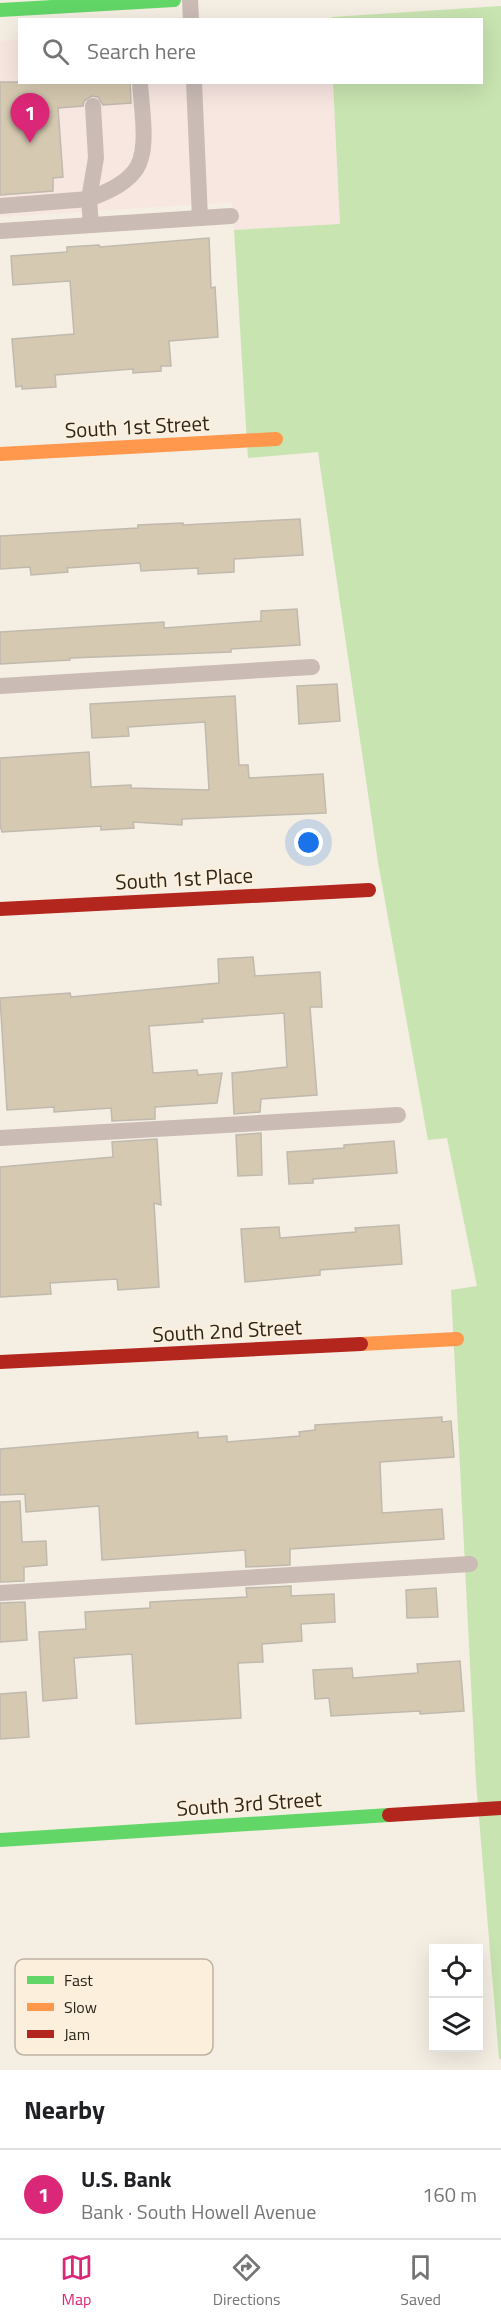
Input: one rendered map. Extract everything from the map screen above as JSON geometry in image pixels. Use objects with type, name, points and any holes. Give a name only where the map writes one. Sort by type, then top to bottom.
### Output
[{"type":"street","points":[[0,10],[87,12],[136,2],[174,0]]},
{"type":"street","name":"South 1st Street","points":[[0,454],[276,439]]},
{"type":"street","name":"South 1st Place","points":[[0,909],[369,890]]},
{"type":"street","name":"South 2nd Street","points":[[0,1362],[457,1339]]},
{"type":"street","name":"South 3rd Street","points":[[0,1840],[501,1808]]},
{"type":"lane","points":[[190,0],[191,18]]},
{"type":"lane","points":[[136,2],[136,18]]},
{"type":"lane","points":[[0,206],[89,199],[112,189],[134,173],[144,154],[140,84]]},
{"type":"lane","points":[[194,84],[200,218]]},
{"type":"lane","points":[[91,225],[89,199],[96,158],[93,106]]},
{"type":"lane","points":[[0,231],[231,216]]},
{"type":"lane","points":[[0,686],[312,667]]},
{"type":"lane","points":[[0,1138],[398,1115]]},
{"type":"lane","points":[[0,1593],[470,1564]]},
{"type":"shaded area","points":[[18,39],[18,84],[333,84],[340,224],[234,230],[232,202],[0,217],[0,41]]},
{"type":"green space","points":[[501,6],[501,2059],[499,2059],[476,1782],[451,1290],[477,1286],[447,1138],[428,1140],[378,862],[318,452],[248,458],[234,230],[340,224],[333,84],[483,84],[483,18],[332,17]]},
{"type":"building","points":[[0,82],[130,84],[131,103],[103,105],[98,97],[92,96],[84,101],[83,106],[58,108],[63,177],[53,178],[53,191],[0,195]]},
{"type":"building","points":[[209,238],[211,288],[215,287],[218,337],[169,341],[171,366],[161,366],[161,371],[133,373],[133,369],[55,375],[56,387],[22,389],[22,386],[16,387],[12,339],[74,334],[70,281],[13,285],[11,256],[67,252],[67,247],[99,245],[100,247]]},
{"type":"building","points":[[300,519],[303,555],[234,559],[234,572],[198,574],[198,568],[141,571],[140,563],[67,568],[68,572],[31,575],[30,567],[0,569],[0,536],[138,528],[138,525]]},
{"type":"building","points":[[297,609],[300,645],[231,649],[231,652],[70,658],[70,660],[0,664],[0,632],[164,622],[164,628],[261,621],[261,611]]},
{"type":"building","points":[[337,684],[340,721],[299,724],[297,686]]},
{"type":"building","points":[[235,696],[239,765],[248,765],[249,778],[323,774],[326,813],[182,819],[182,825],[133,822],[134,828],[101,830],[101,826],[2,832],[0,826],[0,758],[89,752],[91,787],[131,785],[131,788],[209,790],[205,722],[128,727],[129,736],[92,738],[90,704]]},
{"type":"building","points":[[253,957],[255,976],[320,972],[322,1007],[310,1007],[317,1095],[261,1099],[260,1112],[234,1114],[232,1073],[287,1067],[284,1013],[202,1019],[203,1022],[149,1026],[153,1073],[197,1070],[198,1075],[222,1073],[217,1103],[155,1107],[155,1119],[112,1121],[111,1108],[54,1112],[54,1107],[7,1110],[0,998],[70,993],[71,997],[219,983],[218,959]]},
{"type":"building","points":[[261,1133],[262,1175],[238,1176],[236,1135]]},
{"type":"building","points":[[157,1139],[161,1205],[154,1203],[159,1287],[118,1290],[117,1279],[50,1283],[51,1294],[0,1297],[0,1167],[113,1157],[112,1142]]},
{"type":"building","points":[[394,1141],[397,1173],[313,1179],[313,1183],[289,1184],[287,1152],[344,1148],[344,1145]]},
{"type":"building","points":[[399,1225],[402,1264],[320,1270],[320,1275],[245,1282],[241,1229],[279,1227],[280,1238],[356,1232],[355,1228]]},
{"type":"building","points":[[442,1417],[442,1422],[451,1421],[454,1457],[380,1462],[382,1513],[442,1509],[444,1539],[290,1549],[290,1565],[246,1567],[245,1550],[102,1560],[99,1506],[26,1512],[25,1494],[0,1495],[0,1449],[198,1432],[198,1438],[227,1436],[227,1442],[300,1436],[299,1432],[315,1430],[315,1425]]},
{"type":"building","points":[[20,1501],[22,1542],[46,1541],[47,1565],[24,1567],[24,1581],[0,1582],[0,1502]]},
{"type":"building","points":[[291,1586],[291,1596],[334,1594],[335,1622],[301,1624],[302,1641],[262,1644],[263,1662],[238,1663],[241,1718],[136,1724],[132,1654],[74,1658],[77,1698],[43,1701],[39,1632],[86,1629],[85,1612],[150,1608],[150,1602],[247,1597],[246,1588]]},
{"type":"building","points":[[436,1588],[438,1617],[407,1618],[406,1590]]},
{"type":"building","points":[[25,1602],[27,1640],[0,1642],[0,1603]]},
{"type":"building","points":[[460,1661],[464,1711],[331,1716],[329,1698],[315,1699],[313,1670],[352,1668],[353,1678],[418,1673],[417,1664]]},
{"type":"building","points":[[26,1692],[29,1737],[0,1739],[0,1694]]},
{"type":"traffic: fast","points":[[0,10],[174,0]]},
{"type":"traffic: fast","points":[[0,1840],[389,1815]]},
{"type":"traffic: slow","points":[[0,454],[276,439]]},
{"type":"traffic: slow","points":[[361,1344],[457,1339]]},
{"type":"traffic: jam","points":[[0,909],[369,890]]},
{"type":"traffic: jam","points":[[0,1362],[361,1344]]},
{"type":"traffic: jam","points":[[389,1815],[501,1808]]},
{"type":"place","name":"U.S. Bank","points":[[30,143]]}]
